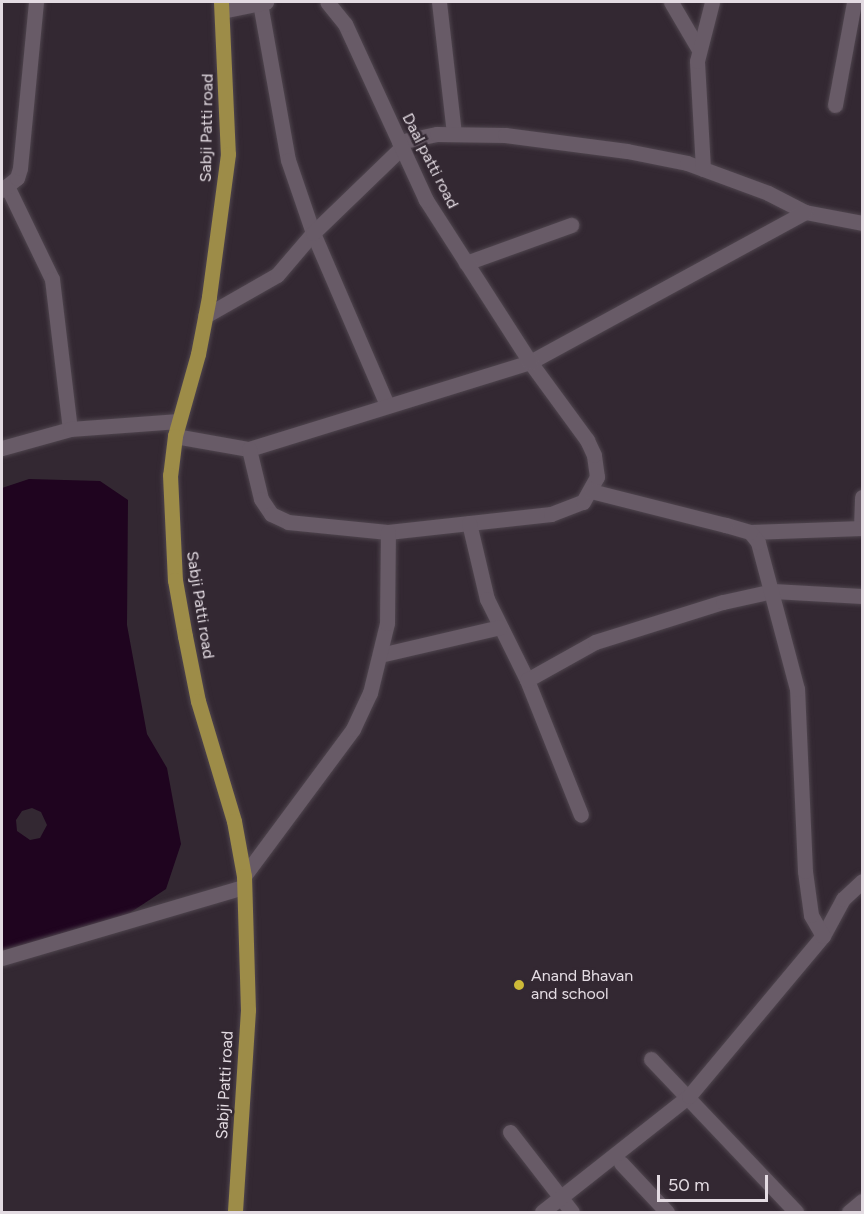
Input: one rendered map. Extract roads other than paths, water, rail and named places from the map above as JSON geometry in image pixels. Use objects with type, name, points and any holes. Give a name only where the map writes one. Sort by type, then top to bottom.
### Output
[{"type":"main road","name":"Sabji Patti road","points":[[222,6],[228,154],[205,316],[177,428],[170,475],[175,580],[198,701],[218,761],[244,882],[248,1010],[235,1212]]},
{"type":"street","points":[[36,2],[20,168],[17,178],[4,188],[52,279],[70,429]]},
{"type":"street","points":[[222,6],[263,2],[282,138],[313,233],[387,405]]},
{"type":"street","name":"Daal patti road","points":[[327,2],[345,24],[426,200],[530,362],[594,455],[597,477],[591,491]]},
{"type":"street","points":[[439,2],[454,133]]},
{"type":"street","points":[[671,2],[698,48]]},
{"type":"street","points":[[703,169],[698,48],[711,2]]},
{"type":"street","points":[[836,105],[854,2]]},
{"type":"street","points":[[205,316],[277,274],[313,233],[400,145],[454,133],[572,142],[703,169],[805,212],[862,223]]},
{"type":"street","points":[[2,448],[70,429],[177,428],[249,448],[530,362],[805,212]]},
{"type":"street","points":[[466,263],[571,225]]},
{"type":"street","points":[[249,448],[261,500],[271,514],[288,522],[388,531],[550,514],[583,502],[591,491],[750,532],[862,528],[862,497]]},
{"type":"street","points":[[469,523],[487,599],[527,680],[581,815]]},
{"type":"street","points":[[2,958],[244,882],[353,729],[370,693],[387,623],[388,531]]},
{"type":"street","points":[[750,532],[764,554],[798,699],[811,915],[823,936]]},
{"type":"street","points":[[527,680],[595,642],[773,591],[862,596]]},
{"type":"street","points":[[380,655],[500,627]]},
{"type":"street","points":[[542,1212],[689,1096],[823,936],[843,899],[862,881]]},
{"type":"street","points":[[651,1059],[689,1096],[795,1212]]},
{"type":"street","points":[[510,1132],[572,1212]]},
{"type":"street","points":[[621,1163],[667,1212]]},
{"type":"street","points":[[849,1212],[862,1202]]},
{"type":"place","name":"Anand Bhavan and school","points":[[519,985]]}]
